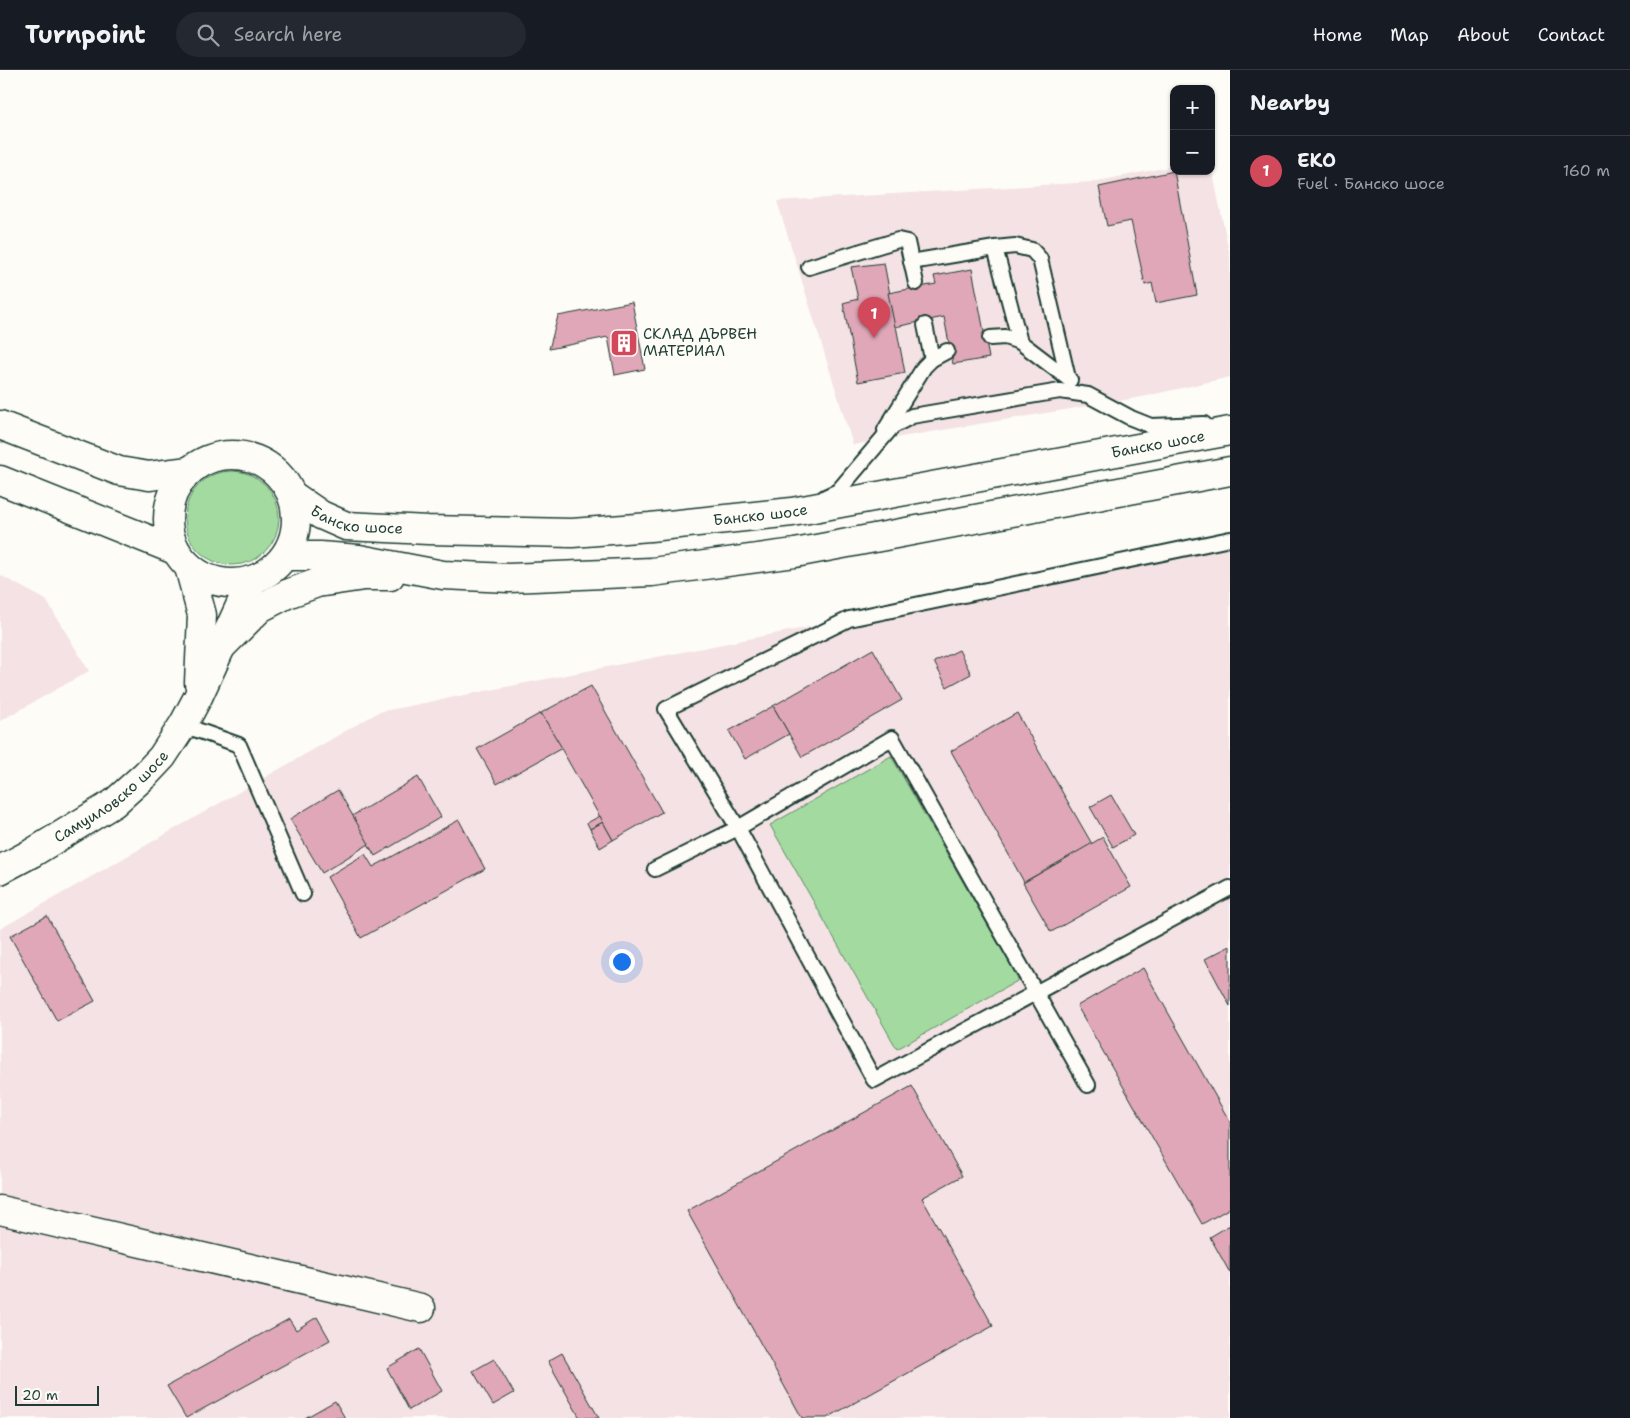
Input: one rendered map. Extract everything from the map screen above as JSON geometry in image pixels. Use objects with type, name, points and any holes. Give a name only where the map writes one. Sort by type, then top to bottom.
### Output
[{"type":"main road","points":[[0,425],[119,471],[149,476],[188,471]]},
{"type":"main road","name":"Банско шосе","points":[[292,495],[321,516],[346,526],[572,533],[792,512],[1230,431]]},
{"type":"main road","points":[[0,480],[182,559],[207,579],[229,584],[251,582],[271,572],[286,556],[295,535],[297,515],[292,495],[281,477],[266,463],[246,456],[226,454],[206,460],[188,471],[176,487],[168,506],[168,529],[182,559]]},
{"type":"main road","points":[[221,647],[260,608],[287,594],[317,583],[364,576],[443,575],[509,578],[652,572],[795,553],[1230,471]]},
{"type":"main road","points":[[286,556],[359,559],[443,575]]},
{"type":"main road","name":"Самуиловско шосе","points":[[182,559],[202,616],[198,697]]},
{"type":"main road","name":"Самуиловско шосе","points":[[0,870],[32,853],[114,803],[162,757],[183,725],[198,697],[251,582]]},
{"type":"main road","points":[[0,1210],[421,1308]]},
{"type":"lane","points":[[809,267],[898,240],[907,242],[916,282]]},
{"type":"lane","points":[[912,262],[994,248],[1015,246],[1032,250],[1040,259],[1068,378]]},
{"type":"lane","points":[[994,248],[1020,342]]},
{"type":"lane","points":[[925,325],[932,359]]},
{"type":"lane","points":[[990,338],[1005,337],[1020,342],[1088,395],[1131,418],[1151,426],[1230,424]]},
{"type":"lane","points":[[872,450],[924,367],[932,359],[946,351]]},
{"type":"lane","points":[[792,512],[838,491],[893,426],[912,416],[1060,392],[1088,395]]},
{"type":"lane","points":[[1230,539],[850,619],[666,709],[738,828],[874,1080],[1230,888]]},
{"type":"lane","points":[[183,725],[239,745],[303,894]]},
{"type":"lane","points":[[656,869],[738,828],[892,738],[1088,1085]]},
{"type":"shaded area","points":[[1170,167],[1170,175],[1213,175],[1230,257],[1230,377],[1142,397],[853,445],[777,201],[1093,182]]},
{"type":"shaded area","points":[[1230,544],[1230,1418],[0,1418],[0,929],[379,712]]},
{"type":"shaded area","points":[[0,575],[46,600],[89,671],[0,721]]},
{"type":"green space","points":[[232,471],[250,475],[265,485],[275,500],[279,518],[275,536],[265,551],[250,561],[232,565],[214,561],[199,551],[189,536],[185,518],[189,500],[199,485],[214,475]]},
{"type":"green space","points":[[891,756],[1019,980],[897,1049],[770,825]]},
{"type":"building","points":[[1170,172],[1170,175],[1175,175],[1197,295],[1156,303],[1152,283],[1145,285],[1131,221],[1107,226],[1099,187]]},
{"type":"building","points":[[884,263],[905,373],[858,382],[843,303],[858,299],[851,267]]},
{"type":"building","points":[[972,269],[989,358],[953,364],[944,317],[895,327],[888,293],[936,284],[934,276]]},
{"type":"building","name":"СКЛАД ДЪРВЕН МАТЕРИАЛ","points":[[632,302],[645,369],[615,375],[608,337],[549,349],[558,316]]},
{"type":"building","points":[[873,649],[902,700],[802,757],[773,706]]},
{"type":"building","points":[[959,650],[971,674],[947,687],[934,662]]},
{"type":"building","points":[[591,686],[662,812],[613,840],[541,713]]},
{"type":"building","points":[[773,706],[789,734],[745,759],[729,731]]},
{"type":"building","points":[[541,713],[562,748],[497,784],[477,749]]},
{"type":"building","points":[[1017,713],[1092,844],[1024,882],[951,751]]},
{"type":"building","points":[[418,777],[441,817],[375,856],[352,816]]},
{"type":"building","points":[[338,790],[369,844],[322,873],[290,819]]},
{"type":"building","points":[[1111,795],[1134,835],[1113,847],[1090,807]]},
{"type":"building","points":[[600,816],[603,822],[590,829],[587,823]]},
{"type":"building","points":[[459,820],[485,869],[361,938],[327,877],[365,854],[373,867]]},
{"type":"building","points":[[603,822],[613,840],[600,848],[590,829]]},
{"type":"building","points":[[1103,837],[1131,887],[1051,932],[1023,883]]},
{"type":"building","points":[[47,916],[95,1001],[57,1021],[10,936]]},
{"type":"building","points":[[1230,946],[1230,1006],[1205,959]]},
{"type":"building","points":[[1143,968],[1230,1122],[1230,1208],[1202,1224],[1077,1006]]},
{"type":"building","points":[[912,1086],[962,1176],[922,1198],[993,1326],[827,1418],[802,1418],[687,1211]]},
{"type":"building","points":[[1230,1225],[1230,1273],[1210,1237]]},
{"type":"building","points":[[317,1317],[330,1340],[186,1418],[167,1386],[289,1319],[296,1330]]},
{"type":"building","points":[[419,1349],[442,1391],[409,1410],[387,1368]]},
{"type":"building","points":[[562,1353],[599,1418],[580,1418],[548,1361]]},
{"type":"building","points":[[494,1359],[514,1393],[493,1405],[473,1371]]},
{"type":"building","points":[[335,1401],[345,1418],[305,1418]]},
{"type":"place","name":"EKO","points":[[874,338]]},
{"type":"place","name":"СКЛАД ДЪРВЕН МАТЕРИАЛ","points":[[624,343]]}]
